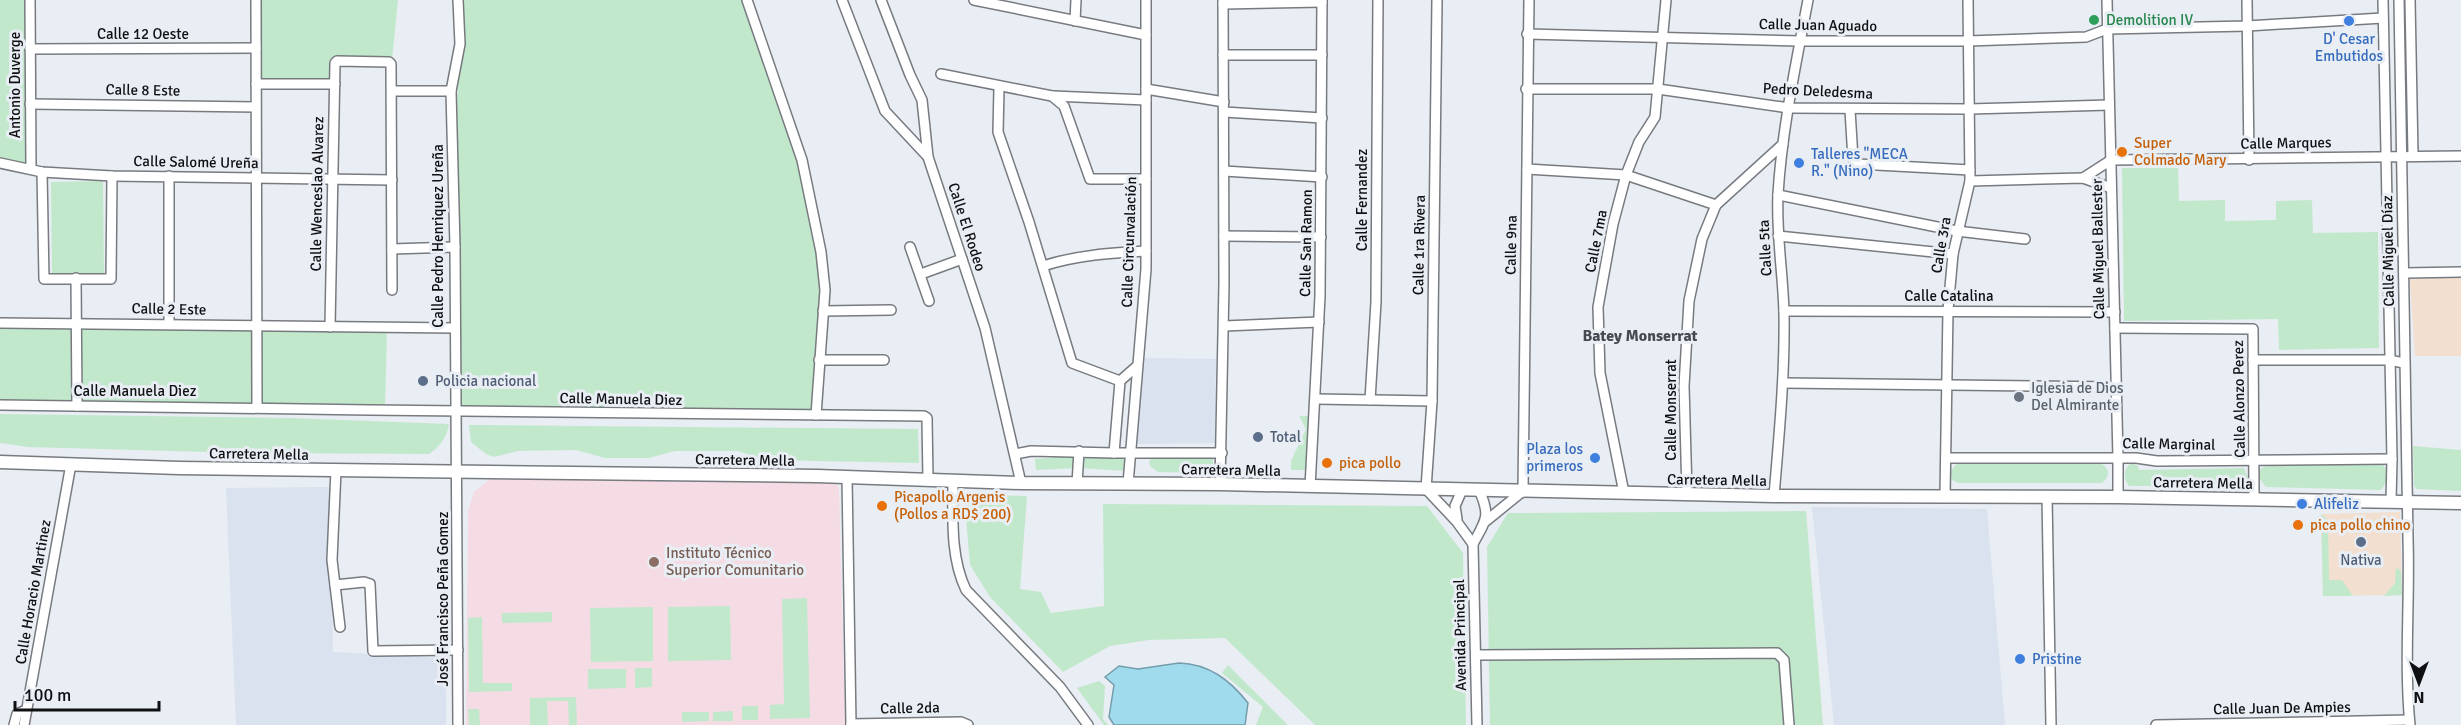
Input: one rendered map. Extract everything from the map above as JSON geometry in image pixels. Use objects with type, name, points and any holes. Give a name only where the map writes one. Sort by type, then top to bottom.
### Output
[{"type":"main road","name":"Carretera Mella","points":[[0,462],[1774,496],[2118,496],[2461,503]]},
{"type":"street","name":"Antonio Duverge","points":[[30,0],[31,169]]},
{"type":"street","points":[[256,0],[257,407]]},
{"type":"street","name":"Calle Pedro Henriquez Ureña","points":[[457,472],[451,91],[460,44],[458,0]]},
{"type":"street","points":[[747,0],[802,160],[821,252],[825,290],[816,415]]},
{"type":"street","name":"Calle El Rodeo","points":[[842,0],[885,111],[928,157],[985,328],[1021,483]]},
{"type":"street","points":[[881,0],[922,100],[928,157]]},
{"type":"street","points":[[974,0],[1146,35]]},
{"type":"street","points":[[1075,21],[1076,0]]},
{"type":"street","name":"Calle Circunvalación","points":[[1128,484],[1146,251],[1146,0]]},
{"type":"street","name":"Calle Fernandez","points":[[1370,400],[1376,302],[1378,0]]},
{"type":"street","name":"Calle 1ra Rivera","points":[[1426,489],[1432,401],[1437,0]]},
{"type":"street","name":"Calle 9na","points":[[1523,491],[1528,0]]},
{"type":"street","name":"Calle 7ma","points":[[1624,493],[1600,374],[1598,307],[1613,224],[1626,175],[1639,142],[1655,117],[1666,0]]},
{"type":"street","name":"Calle 5ta","points":[[1774,496],[1784,383],[1784,311],[1778,236],[1778,195],[1783,144],[1808,0]]},
{"type":"street","name":"Calle 3ra","points":[[1945,495],[1948,310],[1953,254],[1970,181],[1968,0]]},
{"type":"street","name":"Calle Miguel Ballester","points":[[2106,0],[2118,496]]},
{"type":"street","points":[[2247,0],[2249,160]]},
{"type":"street","name":"Calle Miguel Díaz","points":[[2383,0],[2391,501]]},
{"type":"street","name":"Calle Miguel Díaz","points":[[2399,0],[2405,273],[2409,723]]},
{"type":"street","points":[[2410,0],[2413,155]]},
{"type":"street","points":[[1220,484],[1224,326],[1223,2],[1322,1]]},
{"type":"street","name":"Calle San Ramon","points":[[1310,487],[1319,322],[1322,1]]},
{"type":"street","name":"Calle Juan Aguado","points":[[1527,34],[1800,41],[1968,41],[2086,37],[2107,29],[2247,26],[2383,18]]},
{"type":"street","name":"Calle 12 Oeste","points":[[30,49],[256,48]]},
{"type":"street","points":[[1223,55],[1322,56]]},
{"type":"street","name":"Calle Wenceslao Alvarez","points":[[330,327],[336,62],[391,63],[392,91]]},
{"type":"street","points":[[941,74],[999,88],[1052,96],[1146,100]]},
{"type":"street","points":[[256,84],[335,84]]},
{"type":"street","points":[[999,88],[998,132],[1043,266],[1072,363],[1120,381]]},
{"type":"street","points":[[1146,89],[1224,107],[1322,118]]},
{"type":"street","name":"Pedro Deledesma","points":[[1526,89],[1658,89],[1789,108],[1850,110],[2109,105]]},
{"type":"street","points":[[392,290],[392,91],[451,91]]},
{"type":"street","points":[[1052,96],[1064,106],[1090,179],[1146,179]]},
{"type":"street","name":"Calle 8 Este","points":[[30,104],[256,107]]},
{"type":"street","points":[[1850,110],[1853,159],[1858,164],[1970,170]]},
{"type":"street","name":"Calle Monserrat","points":[[1687,493],[1684,386],[1689,301],[1702,239],[1716,205],[1783,144]]},
{"type":"street","name":"Calle Marques","points":[[2111,160],[2461,156]]},
{"type":"street","points":[[2082,178],[2111,160]]},
{"type":"street","name":"Calle Salomé Ureña","points":[[0,163],[42,172],[112,176],[392,180]]},
{"type":"street","points":[[1527,169],[1626,175],[1716,205]]},
{"type":"street","points":[[1224,171],[1322,177]]},
{"type":"street","points":[[42,172],[44,279],[111,279],[112,176]]},
{"type":"street","points":[[169,177],[169,324]]},
{"type":"street","points":[[1970,181],[2082,178],[2111,188]]},
{"type":"street","points":[[1778,195],[1958,231],[2025,239]]},
{"type":"street","points":[[1224,236],[1321,237]]},
{"type":"street","points":[[1778,236],[1953,254]]},
{"type":"street","points":[[392,249],[455,247]]},
{"type":"street","points":[[910,247],[929,301]]},
{"type":"street","points":[[1043,266],[1096,254],[1146,251]]},
{"type":"street","points":[[921,274],[962,259]]},
{"type":"street","points":[[2405,273],[2461,272]]},
{"type":"street","points":[[76,278],[77,406]]},
{"type":"street","points":[[823,311],[891,310]]},
{"type":"street","name":"Calle Catalina","points":[[1784,311],[2115,312]]},
{"type":"street","name":"Calle 2 Este","points":[[0,323],[76,322],[454,328]]},
{"type":"street","points":[[1224,326],[1319,322]]},
{"type":"street","name":"Calle Alonzo Perez","points":[[2115,328],[2253,329],[2254,498]]},
{"type":"street","points":[[819,360],[884,360]]},
{"type":"street","points":[[2253,360],[2389,360],[2404,363]]},
{"type":"street","points":[[1114,453],[1120,381],[1137,366]]},
{"type":"street","points":[[1784,383],[2115,387]]},
{"type":"street","points":[[1316,399],[1432,401]]},
{"type":"street","name":"Calle Manuela Diez","points":[[0,405],[926,416],[928,481]]},
{"type":"street","points":[[1015,454],[1031,451],[1222,453]]},
{"type":"street","points":[[1077,484],[1078,451]]},
{"type":"street","name":"Calle Marginal","points":[[1946,458],[2118,458],[2157,461],[2392,459]]},
{"type":"street","name":"Calle Horacio Martinez","points":[[24,725],[71,464]]},
{"type":"street","points":[[336,470],[332,546],[340,627]]},
{"type":"street","name":"José Francisco Peña Gomez","points":[[457,472],[458,725]]},
{"type":"street","points":[[847,477],[851,724]]},
{"type":"street","points":[[953,481],[953,523],[958,574],[966,590],[1060,687],[1088,725]]},
{"type":"street","points":[[1426,489],[1457,522],[1473,544],[1486,521],[1488,512],[1479,490]]},
{"type":"street","points":[[1457,522],[1455,506],[1462,490]]},
{"type":"street","points":[[1486,521],[1523,491]]},
{"type":"street","points":[[2047,496],[2051,725]]},
{"type":"street","name":"Avenida Principal","points":[[1473,544],[1477,725]]},
{"type":"street","points":[[335,585],[364,582],[370,584],[373,651],[458,650]]},
{"type":"street","points":[[1476,655],[1777,653],[1784,660],[1789,725]]},
{"type":"street","points":[[14,725],[17,714],[26,710]]},
{"type":"street","name":"Calle 2da","points":[[851,724],[961,722],[968,725]]},
{"type":"street","name":"Calle Juan De Ampies","points":[[2156,725],[2409,723]]},
{"type":"shaded area","points":[[2461,277],[2461,356],[2415,356],[2410,279]]},
{"type":"shaded area","points":[[1145,358],[1216,359],[1215,443],[1136,444]]},
{"type":"shaded area","name":"Instituto Técnico Superior Comunitario","points":[[491,478],[828,482],[837,485],[839,489],[845,725],[466,725],[468,511],[474,492]]},
{"type":"shaded area","points":[[331,487],[333,652],[446,658],[446,725],[236,725],[226,488]]},
{"type":"shaded area","points":[[1812,507],[1987,509],[2005,725],[1834,725]]},
{"type":"shaded area","name":"Nativa","points":[[2400,512],[2402,595],[2323,596],[2321,514]]},
{"type":"green space","points":[[0,0],[30,0],[31,169],[0,163]]},
{"type":"green space","points":[[256,0],[398,0],[392,60],[330,59],[330,87],[256,84]]},
{"type":"green space","points":[[458,0],[747,0],[802,160],[825,290],[816,415],[455,411],[454,163],[460,44]]},
{"type":"green space","points":[[2122,168],[2178,168],[2179,201],[2225,200],[2225,221],[2276,220],[2276,201],[2312,200],[2313,233],[2378,232],[2379,348],[2279,350],[2278,319],[2124,321]]},
{"type":"green space","points":[[103,181],[104,273],[52,273],[51,182]]},
{"type":"green space","points":[[0,324],[387,327],[385,410],[0,406]]},
{"type":"green space","points":[[0,414],[291,418],[449,424],[442,441],[429,454],[241,453],[28,447],[0,443]]},
{"type":"green space","points":[[1299,416],[1310,416],[1309,470],[1291,470],[1291,461],[1306,429]]},
{"type":"green space","points":[[469,425],[918,429],[919,463],[764,460],[738,451],[675,451],[649,458],[605,458],[576,450],[518,451],[494,457],[486,454],[471,442]]},
{"type":"green space","points":[[2413,446],[2461,450],[2461,491],[2416,489]]},
{"type":"green space","points":[[1081,455],[1127,457],[1126,471],[1080,468]]},
{"type":"green space","points":[[1075,456],[1076,468],[1036,470],[1035,459]]},
{"type":"green space","points":[[1153,456],[1213,456],[1213,473],[1158,472],[1150,466],[1149,462]]},
{"type":"green space","points":[[1958,462],[2102,464],[2108,473],[2102,483],[1958,483],[1952,480],[1950,472]]},
{"type":"green space","points":[[2132,463],[2138,466],[2139,470],[2244,468],[2248,478],[2244,486],[2129,486],[2125,473]]},
{"type":"green space","points":[[2381,463],[2386,469],[2387,476],[2381,490],[2266,487],[2258,477],[2260,469],[2266,466]]},
{"type":"green space","points":[[964,495],[1027,496],[1020,589],[1041,592],[1051,613],[1104,606],[1103,504],[1427,506],[1463,553],[1466,725],[1315,725],[1225,638],[1149,640],[1110,646],[1063,672],[990,597],[970,565]]},
{"type":"green space","points":[[1806,511],[1823,725],[1490,725],[1487,547],[1508,513]]},
{"type":"green space","points":[[2321,514],[2328,520],[2329,580],[2342,580],[2353,596],[2323,596]]},
{"type":"green space","points":[[2396,567],[2401,571],[2402,595],[2384,596],[2395,583]]},
{"type":"green space","points":[[807,598],[810,718],[770,719],[770,705],[784,704],[782,599]]},
{"type":"green space","points":[[730,606],[731,660],[668,661],[668,607]]},
{"type":"green space","points":[[653,607],[653,661],[591,662],[590,608]]},
{"type":"green space","points":[[552,612],[552,622],[502,623],[502,613]]},
{"type":"green space","points":[[482,617],[483,683],[512,683],[512,691],[469,692],[468,618]]},
{"type":"green space","points":[[1228,665],[1288,725],[1256,725],[1263,707],[1222,673]]},
{"type":"green space","points":[[635,668],[652,668],[652,687],[635,688]]},
{"type":"green space","points":[[588,669],[626,669],[626,688],[588,689]]},
{"type":"green space","points":[[1099,681],[1105,686],[1103,719],[1108,725],[1104,725],[1077,688]]},
{"type":"green space","points":[[576,697],[577,725],[569,725],[568,701],[547,701],[548,725],[530,725],[530,698]]},
{"type":"green space","points":[[742,706],[758,706],[758,720],[742,720]]},
{"type":"green space","points":[[468,709],[479,709],[480,725],[469,725]]},
{"type":"green space","points":[[733,711],[733,721],[713,721],[713,712]]},
{"type":"green space","points":[[682,712],[709,712],[709,721],[682,722]]},
{"type":"water","points":[[1179,663],[1200,666],[1218,675],[1234,687],[1248,703],[1245,725],[1114,725],[1109,717],[1114,685],[1105,677],[1119,666],[1138,669]]},
{"type":"place","name":"Demolition IV","points":[[2094,20]]},
{"type":"place","name":"D' Cesar Embutidos","points":[[2349,21]]},
{"type":"place","name":"Super Colmado Mary","points":[[2122,152]]},
{"type":"place","name":"Talleres \"MECA R.\" (Nino)","points":[[1799,163]]},
{"type":"place","name":"Policia nacional","points":[[423,381]]},
{"type":"place","name":"Iglesia de Dios Del Almirante","points":[[2019,397]]},
{"type":"place","name":"Total","points":[[1258,437]]},
{"type":"place","name":"Plaza los primeros","points":[[1595,458]]},
{"type":"place","name":"pica pollo","points":[[1327,463]]},
{"type":"place","name":"Alifeliz","points":[[2302,504]]},
{"type":"place","name":"Picapollo Argenis (Pollos a RD$ 200)","points":[[882,506]]},
{"type":"place","name":"pica pollo chino","points":[[2298,525]]},
{"type":"place","name":"Nativa","points":[[2361,542]]},
{"type":"place","name":"Instituto Técnico Superior Comunitario","points":[[654,562]]},
{"type":"place","name":"Pristine","points":[[2020,659]]},
{"type":"district","name":"Batey Monserrat","points":[[1640,335]]}]
